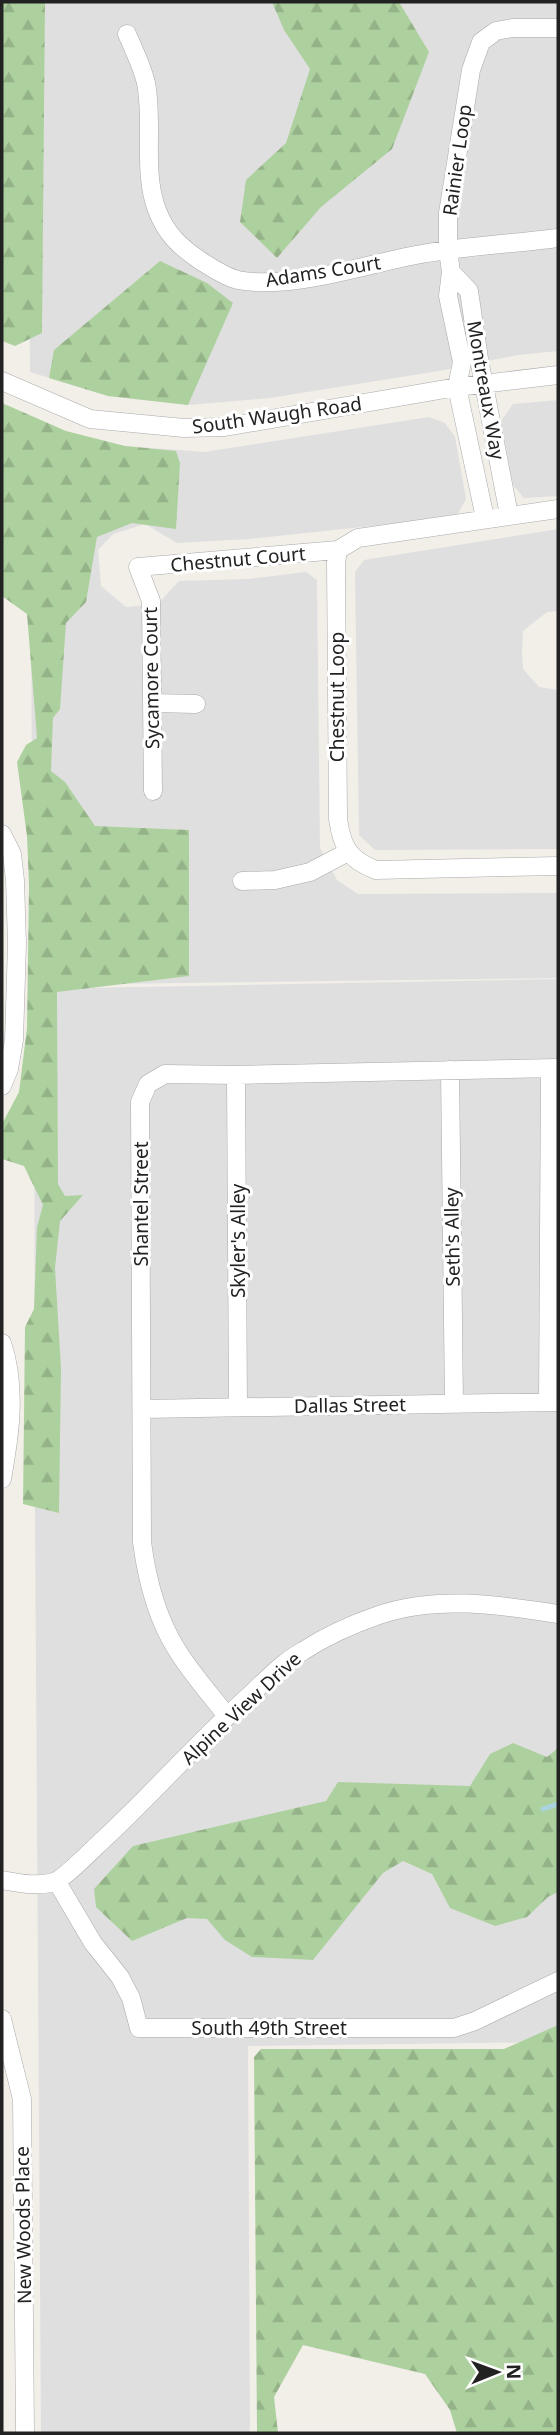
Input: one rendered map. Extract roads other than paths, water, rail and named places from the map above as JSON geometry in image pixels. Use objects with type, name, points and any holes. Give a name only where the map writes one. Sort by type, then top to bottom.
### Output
[{"type":"street","name":"Rainier Loop","points":[[448,250],[450,200],[471,70],[481,42],[496,31],[512,28],[558,28]]},
{"type":"street","name":"Adams Court","points":[[127,34],[146,85],[155,206],[164,228],[180,247],[194,257],[236,279],[283,281],[448,250]]},
{"type":"street","points":[[448,250],[558,238]]},
{"type":"street","name":"Montreaux Way","points":[[448,250],[451,272],[448,296],[462,362],[457,387],[485,518]]},
{"type":"street","name":"Montreaux Way","points":[[451,272],[469,291],[509,515]]},
{"type":"street","name":"South Waugh Road","points":[[2,381],[90,419],[184,428],[225,427],[457,387],[558,375]]},
{"type":"street","points":[[338,550],[358,538],[558,509]]},
{"type":"street","name":"Chestnut Court","points":[[138,567],[338,550]]},
{"type":"street","name":"Chestnut Loop","points":[[338,550],[338,819],[340,836],[348,852]]},
{"type":"street","name":"Sycamore Court","points":[[138,567],[151,601],[153,791]]},
{"type":"street","points":[[153,703],[196,704]]},
{"type":"street","points":[[2,834],[12,854],[14,867],[17,943],[14,1040],[9,1069],[2,1086]]},
{"type":"street","points":[[242,881],[275,880],[310,872],[348,852],[363,865],[376,870],[558,866]]},
{"type":"street","points":[[553,1402],[554,1069]]},
{"type":"street","name":"Shantel Street","points":[[227,1716],[177,1650],[153,1599],[142,1542],[140,1102],[148,1084],[165,1074],[554,1069]]},
{"type":"street","name":"Seth's Alley","points":[[450,1070],[454,1404]]},
{"type":"street","name":"Skyler's Alley","points":[[236,1075],[239,1407]]},
{"type":"street","points":[[2,1343],[6,1356],[12,1424],[2,1479]]},
{"type":"street","name":"Dallas Street","points":[[143,1409],[553,1402]]},
{"type":"street","name":"Alpine View Drive","points":[[57,1882],[138,1807],[227,1716],[301,1652],[344,1629],[381,1614],[422,1605],[493,1605],[558,1614]]},
{"type":"street","points":[[2,1880],[26,1885],[57,1882]]},
{"type":"street","name":"South 49th Street","points":[[57,1882],[93,1942],[120,1977],[131,1998],[139,2028],[454,2028],[475,2021],[558,1981]]},
{"type":"street","name":"New Woods Place","points":[[2,2019],[22,2099],[25,2433]]},
{"type":"waterway","points":[[543,1809],[558,1804]]}]
